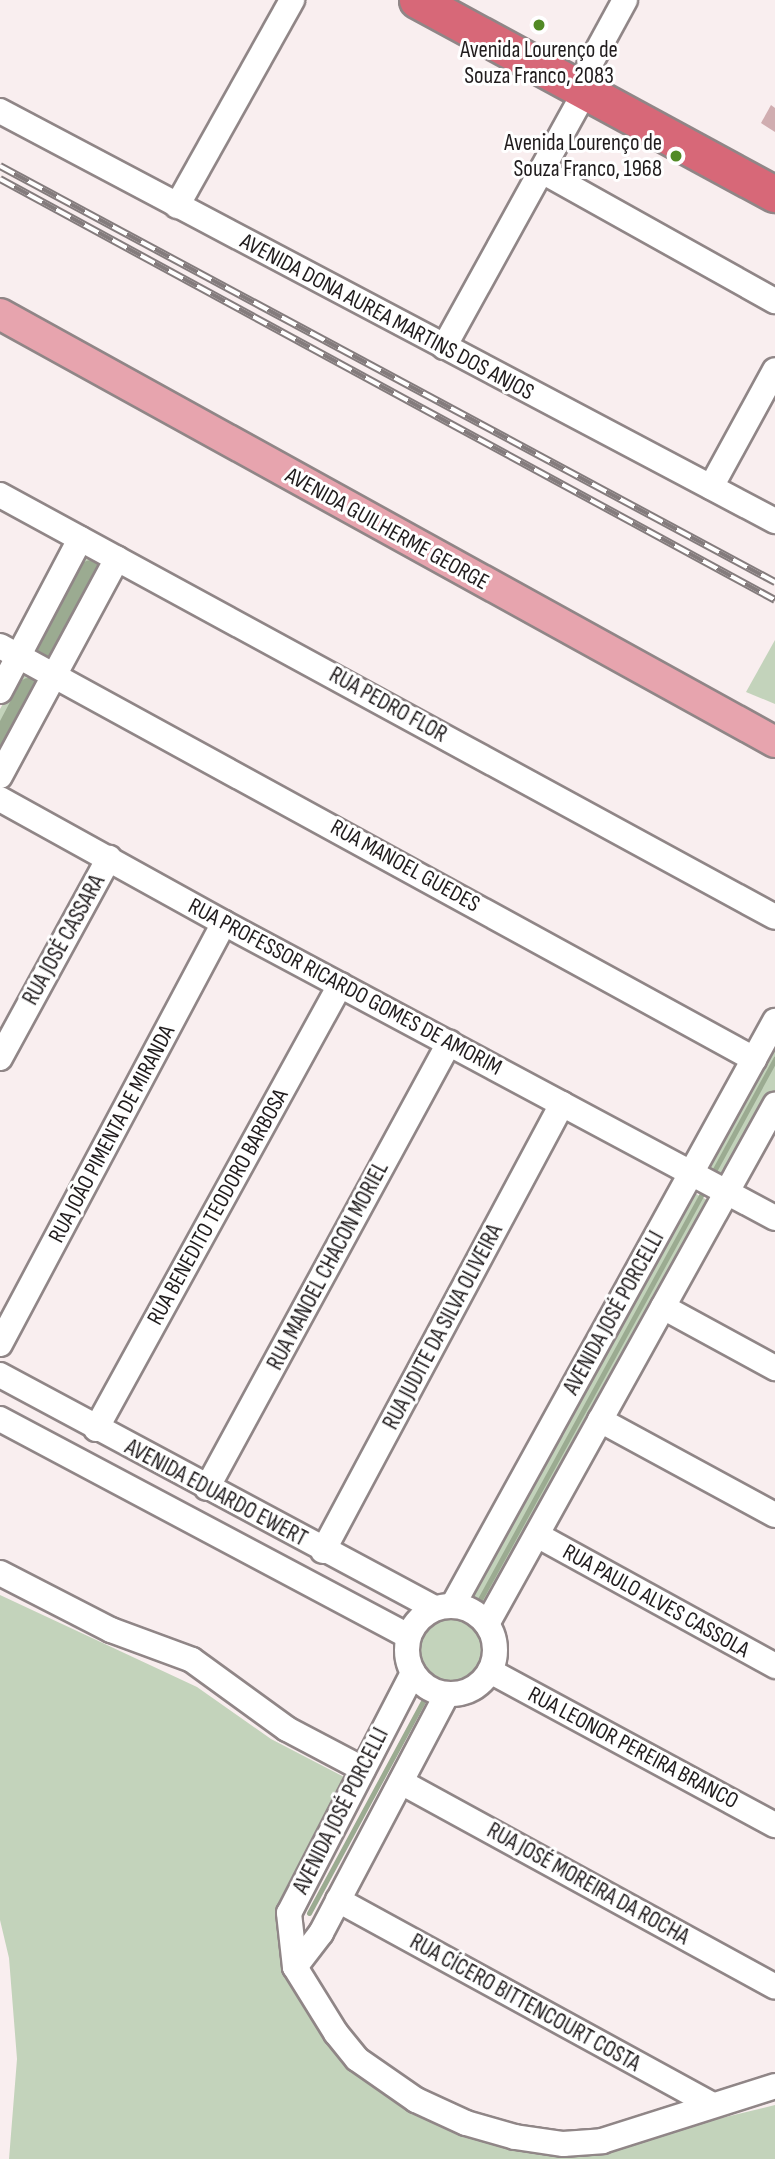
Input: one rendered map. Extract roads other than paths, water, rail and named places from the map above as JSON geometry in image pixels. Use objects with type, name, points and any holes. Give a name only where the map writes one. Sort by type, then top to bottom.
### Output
[{"type":"highway","points":[[417,0],[775,167]]},
{"type":"highway","points":[[467,0],[775,194]]},
{"type":"main road","name":"AVENIDA GUILHERME GEORGE","points":[[0,298],[718,692],[775,719]]},
{"type":"main road","name":"AVENIDA GUILHERME GEORGE","points":[[0,314],[678,691],[775,742]]},
{"type":"street","points":[[177,206],[292,0]]},
{"type":"street","points":[[444,347],[542,171],[625,0]]},
{"type":"street","name":"AVENIDA DONA AUREA MARTINS DOS ANJOS","points":[[0,111],[775,521]]},
{"type":"street","points":[[542,171],[775,301]]},
{"type":"street","points":[[710,487],[775,370]]},
{"type":"street","name":"RUA PEDRO FLOR","points":[[0,495],[775,918]]},
{"type":"street","points":[[0,691],[10,651],[80,539]]},
{"type":"street","points":[[0,776],[117,559]]},
{"type":"street","name":"RUA MANOEL GUEDES","points":[[10,651],[754,1059]]},
{"type":"street","name":"RUA PROFESSOR RICARDO GOMES DE AMORIM","points":[[0,799],[224,923],[775,1218]]},
{"type":"street","name":"RUA JOSÉ CASSARA","points":[[0,1058],[109,858]]},
{"type":"street","name":"RUA JOÃO PIMENTA DE MIRANDA","points":[[0,1344],[224,923]]},
{"type":"street","name":"RUA BENEDITO TEODORO BARBOSA","points":[[96,1429],[341,985]]},
{"type":"street","name":"AVENIDA JOSÉ PORCELLI","points":[[444,1607],[775,1021]]},
{"type":"street","name":"RUA MANOEL CHACON MORIEL","points":[[207,1488],[449,1043]]},
{"type":"street","name":"RUA JUDITE DA SILVA OLIVEIRA","points":[[323,1551],[562,1104]]},
{"type":"street","name":"AVENIDA JOSÉ PORCELLI","points":[[487,1624],[775,1105]]},
{"type":"street","points":[[663,1307],[775,1368]]},
{"type":"street","name":"AVENIDA EDUARDO EWERT","points":[[0,1376],[323,1551],[444,1607]]},
{"type":"street","name":"AVENIDA EDUARDO EWERT","points":[[0,1419],[408,1636]]},
{"type":"street","points":[[600,1420],[775,1515]]},
{"type":"street","name":"RUA PAULO ALVES CASSOLA","points":[[537,1535],[775,1666]]},
{"type":"street","points":[[0,1573],[111,1630],[192,1660],[288,1728],[363,1769]]},
{"type":"street","points":[[444,1607],[476,1613],[487,1624],[495,1649],[490,1671],[480,1683],[467,1691],[447,1694],[429,1688],[413,1673],[408,1661],[408,1636],[414,1624],[444,1607]]},
{"type":"street","name":"RUA LEONOR PEREIRA BRANCO","points":[[490,1671],[775,1825]]},
{"type":"street","name":"AVENIDA JOSÉ PORCELLI","points":[[295,1967],[289,1913],[413,1673]]},
{"type":"street","name":"AVENIDA JOSÉ PORCELLI","points":[[295,1967],[321,1933],[447,1694]]},
{"type":"street","name":"RUA JOSÉ MOREIRA DA ROCHA","points":[[401,1782],[775,1987]]},
{"type":"street","name":"RUA CÍCERO BITTENCOURT COSTA","points":[[338,1900],[712,2105]]},
{"type":"street","name":"AVENIDA JOSÉ PORCELLI","points":[[289,1913],[308,1930],[321,1933]]},
{"type":"street","points":[[295,1967],[336,2033],[357,2059],[416,2100],[466,2123],[514,2137],[563,2144],[602,2141],[775,2086]]},
{"type":"waterway","points":[[44,653],[89,569]]},
{"type":"waterway","points":[[0,740],[28,687]]},
{"type":"waterway","points":[[714,1171],[775,1059]]},
{"type":"waterway","points":[[479,1601],[703,1192]]},
{"type":"waterway","points":[[309,1913],[424,1699]]},
{"type":"railway","points":[[0,166],[775,582]]},
{"type":"railway","points":[[0,179],[775,600]]},
{"type":"place","name":"Avenida Lourenço de Souza Franco, 2083","points":[[539,25]]},
{"type":"place","name":"Avenida Lourenço de Souza Franco, 1968","points":[[676,156]]}]
